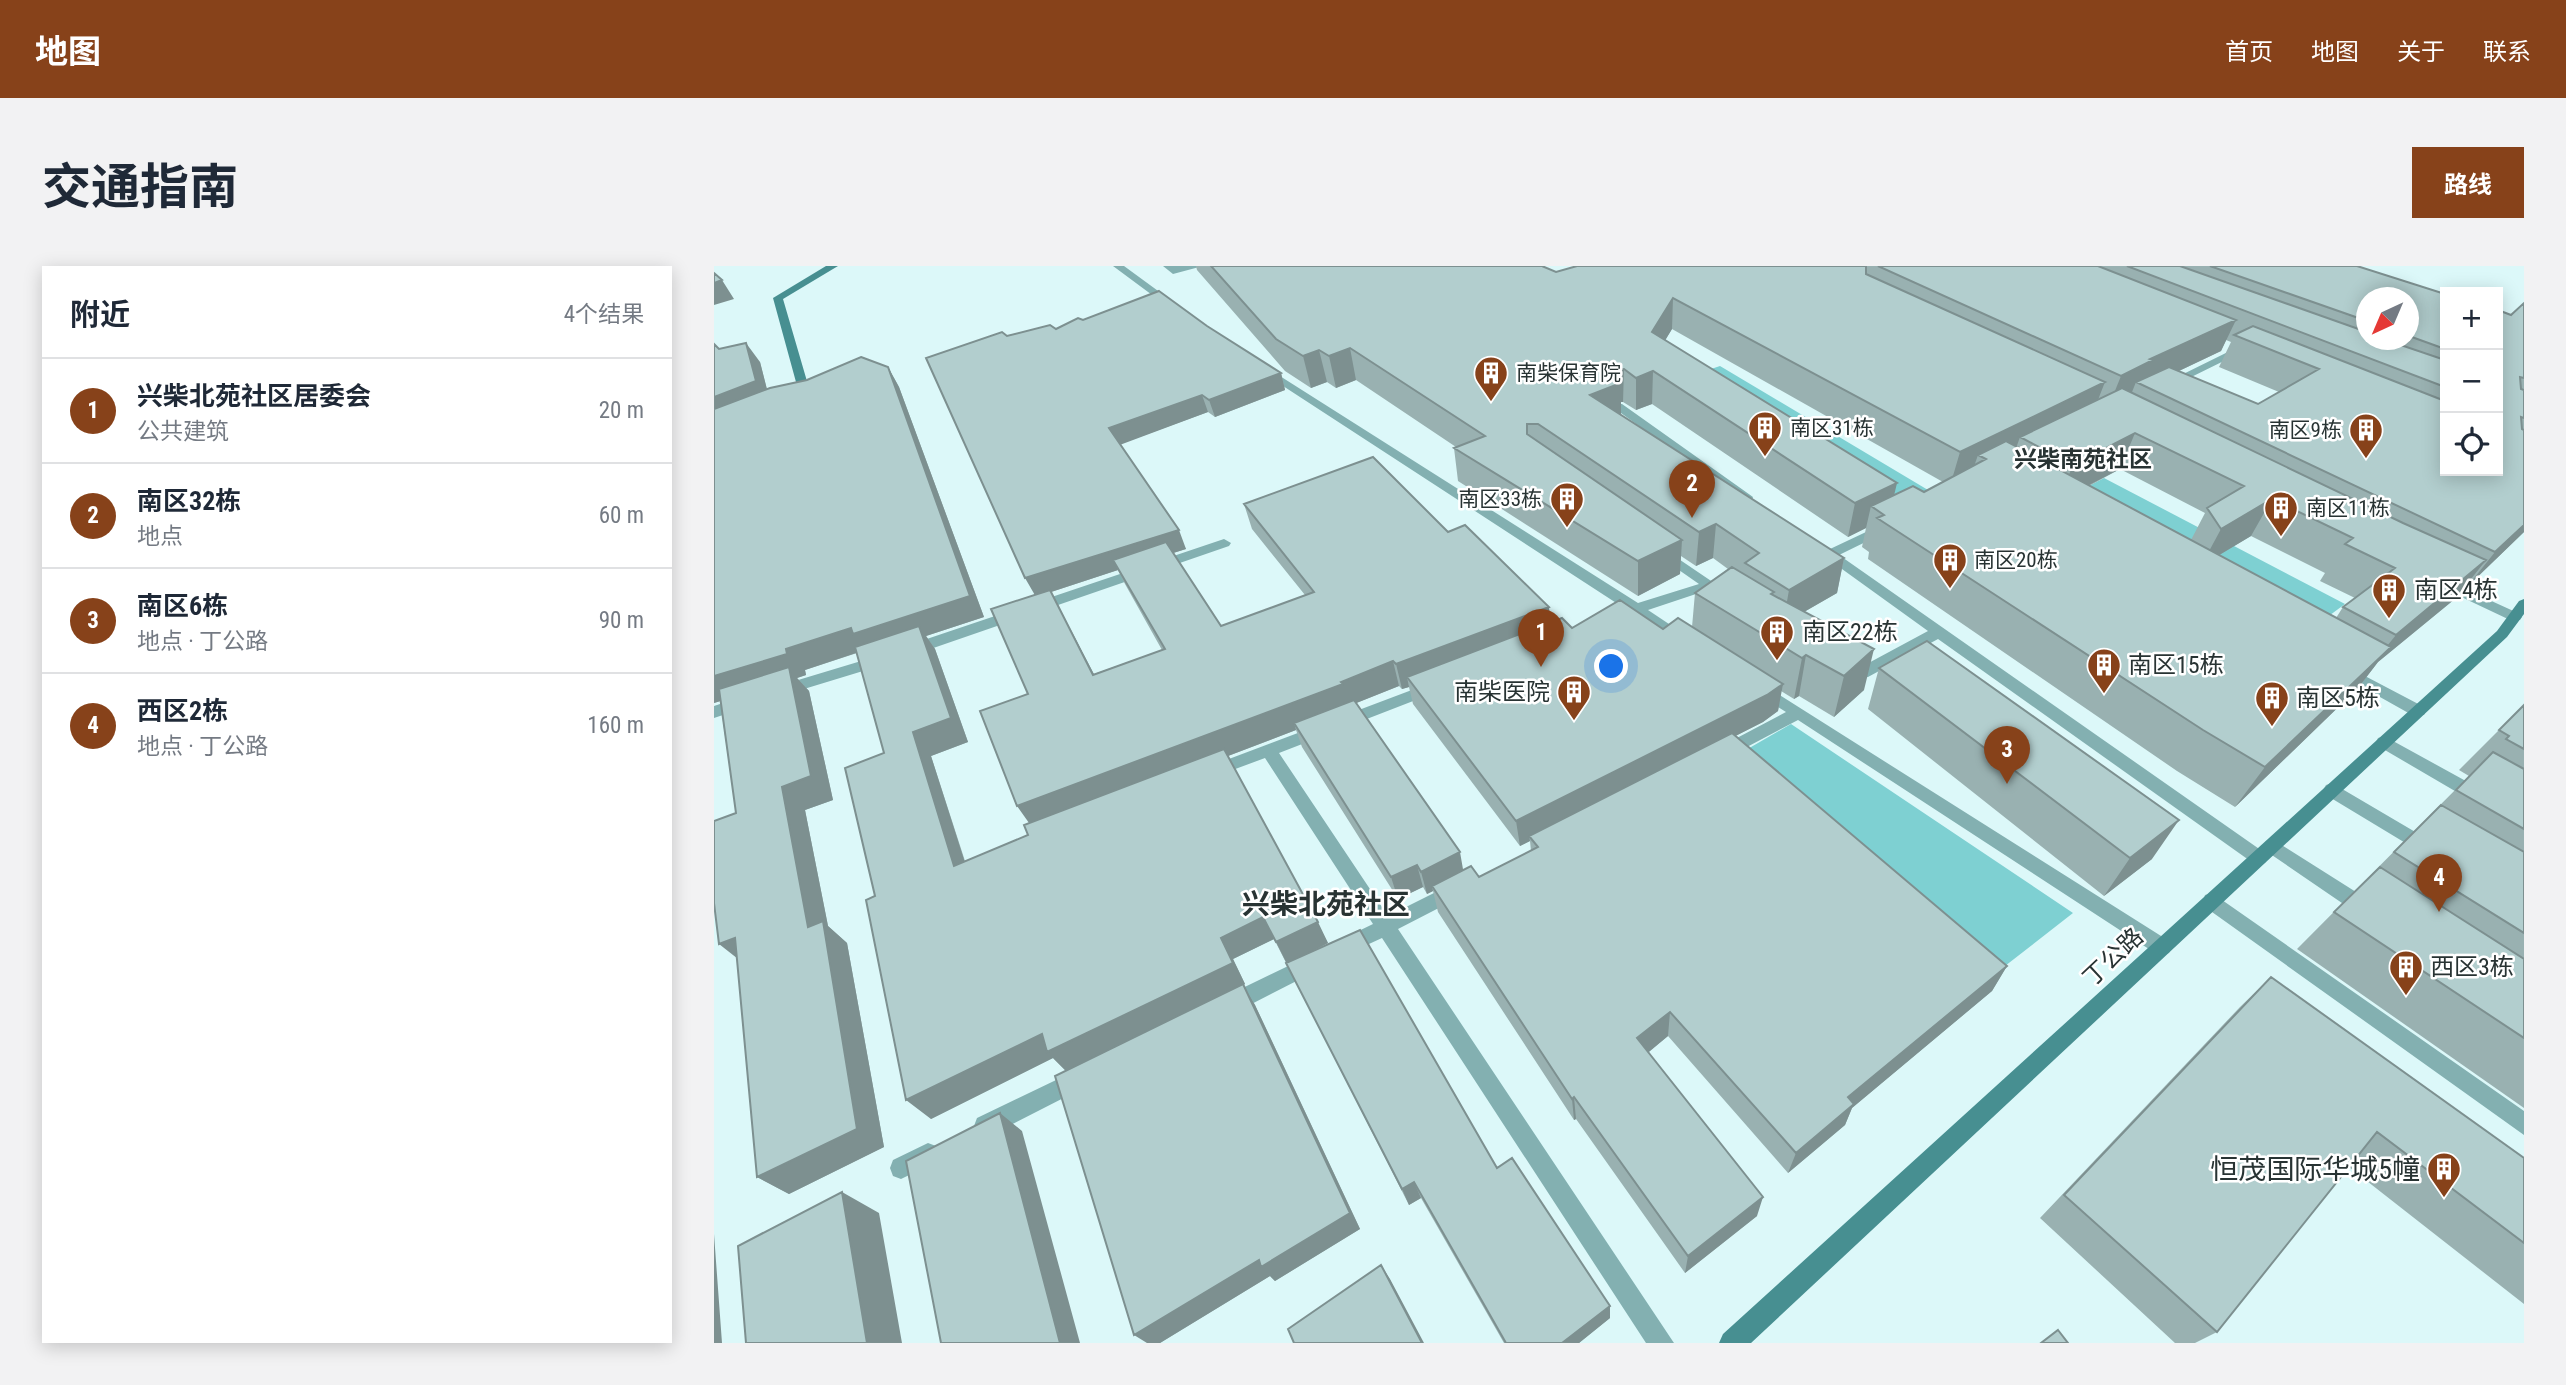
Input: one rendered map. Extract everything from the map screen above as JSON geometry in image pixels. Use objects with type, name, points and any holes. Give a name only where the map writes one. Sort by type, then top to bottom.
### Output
[{"type":"street","points":[[779,404],[805,394],[778,298],[833,266]]},
{"type":"street","points":[[1118,266],[1185,315]]},
{"type":"street","points":[[1168,266],[1173,271],[1198,266]]},
{"type":"street","points":[[2154,392],[2236,351]]},
{"type":"street","points":[[1252,361],[1695,646]]},
{"type":"street","points":[[1618,406],[1762,508]]},
{"type":"street","points":[[1829,555],[1899,520]]},
{"type":"street","points":[[1644,538],[1730,599]]},
{"type":"street","points":[[1807,539],[1938,632],[2265,852],[2386,923]]},
{"type":"street","points":[[714,712],[853,669],[1224,543]]},
{"type":"street","points":[[2431,578],[2519,610]]},
{"type":"street","points":[[1611,618],[1709,585]]},
{"type":"street","name":"丁公路","points":[[1732,1343],[2502,634],[2519,610]]},
{"type":"street","points":[[1840,662],[1863,673],[1938,632]]},
{"type":"street","points":[[2333,664],[2418,711]]},
{"type":"street","points":[[1191,780],[1446,682]]},
{"type":"street","points":[[1753,683],[2162,947]]},
{"type":"street","points":[[1702,763],[1800,713]]},
{"type":"street","points":[[2384,742],[2489,803]]},
{"type":"street","points":[[1268,750],[1661,1343]]},
{"type":"street","points":[[2332,790],[2445,859]]},
{"type":"street","points":[[1211,1013],[1471,883]]},
{"type":"street","points":[[2212,901],[2524,1124]]},
{"type":"street","points":[[901,1168],[1100,1069]]},
{"type":"shaded area","points":[[1720,366],[1928,490],[1888,508],[1684,378]]},
{"type":"shaded area","points":[[2104,478],[2345,604],[2299,638],[2056,503]]},
{"type":"shaded area","points":[[1791,724],[2073,913],[2005,966],[1739,754]]},
{"type":"building","points":[[1211,266],[1542,266],[1556,272],[1577,266],[1866,266],[1866,274],[2105,382],[1960,452],[1673,298],[1652,332],[1897,483],[1855,503],[1653,371],[1636,378],[1624,369],[1611,371],[1610,376],[1621,383],[1590,395],[1844,558],[1789,590],[1745,563],[1759,553],[1716,524],[1699,532],[1538,424],[1527,424],[1527,434],[1682,540],[1638,561],[1454,448],[1485,436],[1350,348],[1329,356],[1319,350],[1303,356],[1276,339]]},
{"type":"building","points":[[1878,266],[2098,266],[2236,320],[2150,359],[2153,360],[2121,376]]},
{"type":"building","points":[[2127,266],[2180,266],[2356,328],[2356,350],[2416,350],[2440,358],[2440,385]]},
{"type":"building","points":[[2210,266],[2357,266],[2440,292],[2440,347],[2419,340],[2419,287],[2356,287],[2356,317]]},
{"type":"building","points":[[714,273],[722,280],[714,283]]},
{"type":"building","points":[[1159,291],[1207,326],[1281,373],[1209,400],[1202,395],[1109,428],[1179,530],[1025,578],[926,358],[1002,332],[1007,336],[1050,325],[1056,329],[1078,318],[1083,320]]},
{"type":"building","points":[[2524,303],[2524,378],[2520,377],[2521,389],[2524,390],[2524,418],[2521,417],[2524,430],[2524,525],[2495,552],[2136,382],[2169,367],[2258,404],[2319,369],[2234,335],[2253,326],[2440,399],[2440,476],[2503,476],[2503,312],[2511,315]]},
{"type":"building","points":[[746,343],[756,381],[714,397],[714,344],[719,349]]},
{"type":"building","points":[[861,357],[888,367],[970,596],[853,634],[851,628],[786,649],[787,654],[714,676],[714,409],[770,388],[807,380]]},
{"type":"building","points":[[2122,388],[2486,560],[2396,635],[2343,607],[2395,568],[2345,544],[2353,538],[2272,499],[2221,529],[2207,508],[2244,486],[2135,433],[2073,465],[2020,437]]},
{"type":"building","points":[[2006,441],[2391,647],[2265,767],[2203,730],[1877,518],[1884,515],[1871,506],[1913,486],[1924,492],[1986,459],[1978,455]]},
{"type":"building","points":[[1373,457],[1448,532],[1465,525],[1549,607],[1396,664],[1393,661],[1341,682],[1343,684],[1017,806],[980,711],[1028,694],[991,609],[1050,590],[1093,675],[1165,649],[1113,560],[1166,542],[1221,626],[1314,592],[1244,504]]},
{"type":"building","points":[[1732,567],[1774,592],[1771,594],[1874,649],[1844,676],[1806,655],[1802,658],[1695,593]]},
{"type":"building","points":[[1620,600],[1663,629],[1678,618],[1783,684],[1767,695],[1516,821],[1407,677],[1562,618],[1572,628]]},
{"type":"building","points":[[919,626],[951,718],[913,732],[954,866],[1028,835],[1024,825],[1224,749],[1318,922],[1276,942],[1263,917],[1221,938],[1233,963],[1047,1052],[1042,1034],[906,1100],[866,900],[875,896],[845,768],[884,753],[855,647]]},
{"type":"building","points":[[1927,641],[2179,820],[2130,858],[1879,668]]},
{"type":"building","points":[[789,667],[811,776],[782,787],[808,927],[823,921],[857,1129],[757,1177],[735,938],[719,944],[714,903],[714,821],[736,813],[719,689]]},
{"type":"building","points":[[1354,700],[1460,852],[1421,872],[1417,865],[1391,877],[1294,723]]},
{"type":"building","points":[[2524,705],[2524,749],[2506,739],[2509,736],[2499,730]]},
{"type":"building","points":[[1732,733],[2007,966],[1848,1097],[1854,1104],[1796,1153],[1670,1012],[1637,1038],[1763,1197],[1688,1256],[1574,1097],[1572,1099],[1432,886],[1471,866],[1479,877],[1538,847],[1529,836]]},
{"type":"building","points":[[2493,752],[2524,769],[2524,829],[2456,790]]},
{"type":"building","points":[[2441,805],[2524,852],[2524,933],[2394,852]]},
{"type":"building","points":[[2380,867],[2524,959],[2524,1038],[2334,912]]},
{"type":"building","points":[[1360,930],[1497,1168],[1512,1158],[1610,1306],[1562,1343],[1506,1343],[1414,1182],[1402,1189],[1286,963]]},
{"type":"building","points":[[2271,977],[2524,1158],[2524,1243],[2377,1132],[2217,1332],[2064,1195]]},
{"type":"building","points":[[1243,984],[1350,1213],[1261,1267],[1259,1260],[1134,1335],[1055,1076]]},
{"type":"building","points":[[1000,1113],[1060,1343],[941,1343],[906,1161]]},
{"type":"building","points":[[842,1192],[867,1343],[746,1343],[738,1246]]},
{"type":"building","points":[[1381,1265],[1422,1343],[1294,1343],[1288,1329]]},
{"type":"building","points":[[2058,1330],[2068,1343],[2041,1343]]},
{"type":"place","name":"南柴保育院","points":[[1491,403]]},
{"type":"place","name":"南区31栋","points":[[1765,458]]},
{"type":"place","name":"南区9栋","points":[[2366,460]]},
{"type":"place","name":"南区32栋","points":[[1692,518]]},
{"type":"place","name":"南区33栋","points":[[1567,529]]},
{"type":"place","name":"南区11栋","points":[[2281,538]]},
{"type":"place","name":"南区20栋","points":[[1950,590]]},
{"type":"place","name":"南区4栋","points":[[2389,620]]},
{"type":"place","name":"南区22栋","points":[[1777,662]]},
{"type":"place","name":"兴柴北苑社区居委会","points":[[1541,667]]},
{"type":"place","name":"南区15栋","points":[[2104,695]]},
{"type":"place","name":"南柴医院","points":[[1574,722]]},
{"type":"place","name":"南区5栋","points":[[2272,728]]},
{"type":"place","name":"南区6栋","points":[[2007,784]]},
{"type":"place","name":"西区2栋","points":[[2439,912]]},
{"type":"place","name":"西区3栋","points":[[2406,997]]},
{"type":"place","name":"恒茂国际华城5幢","points":[[2444,1199]]},
{"type":"district","name":"兴柴南苑社区","points":[[2083,459]]},
{"type":"district","name":"兴柴北苑社区","points":[[1326,904]]}]
